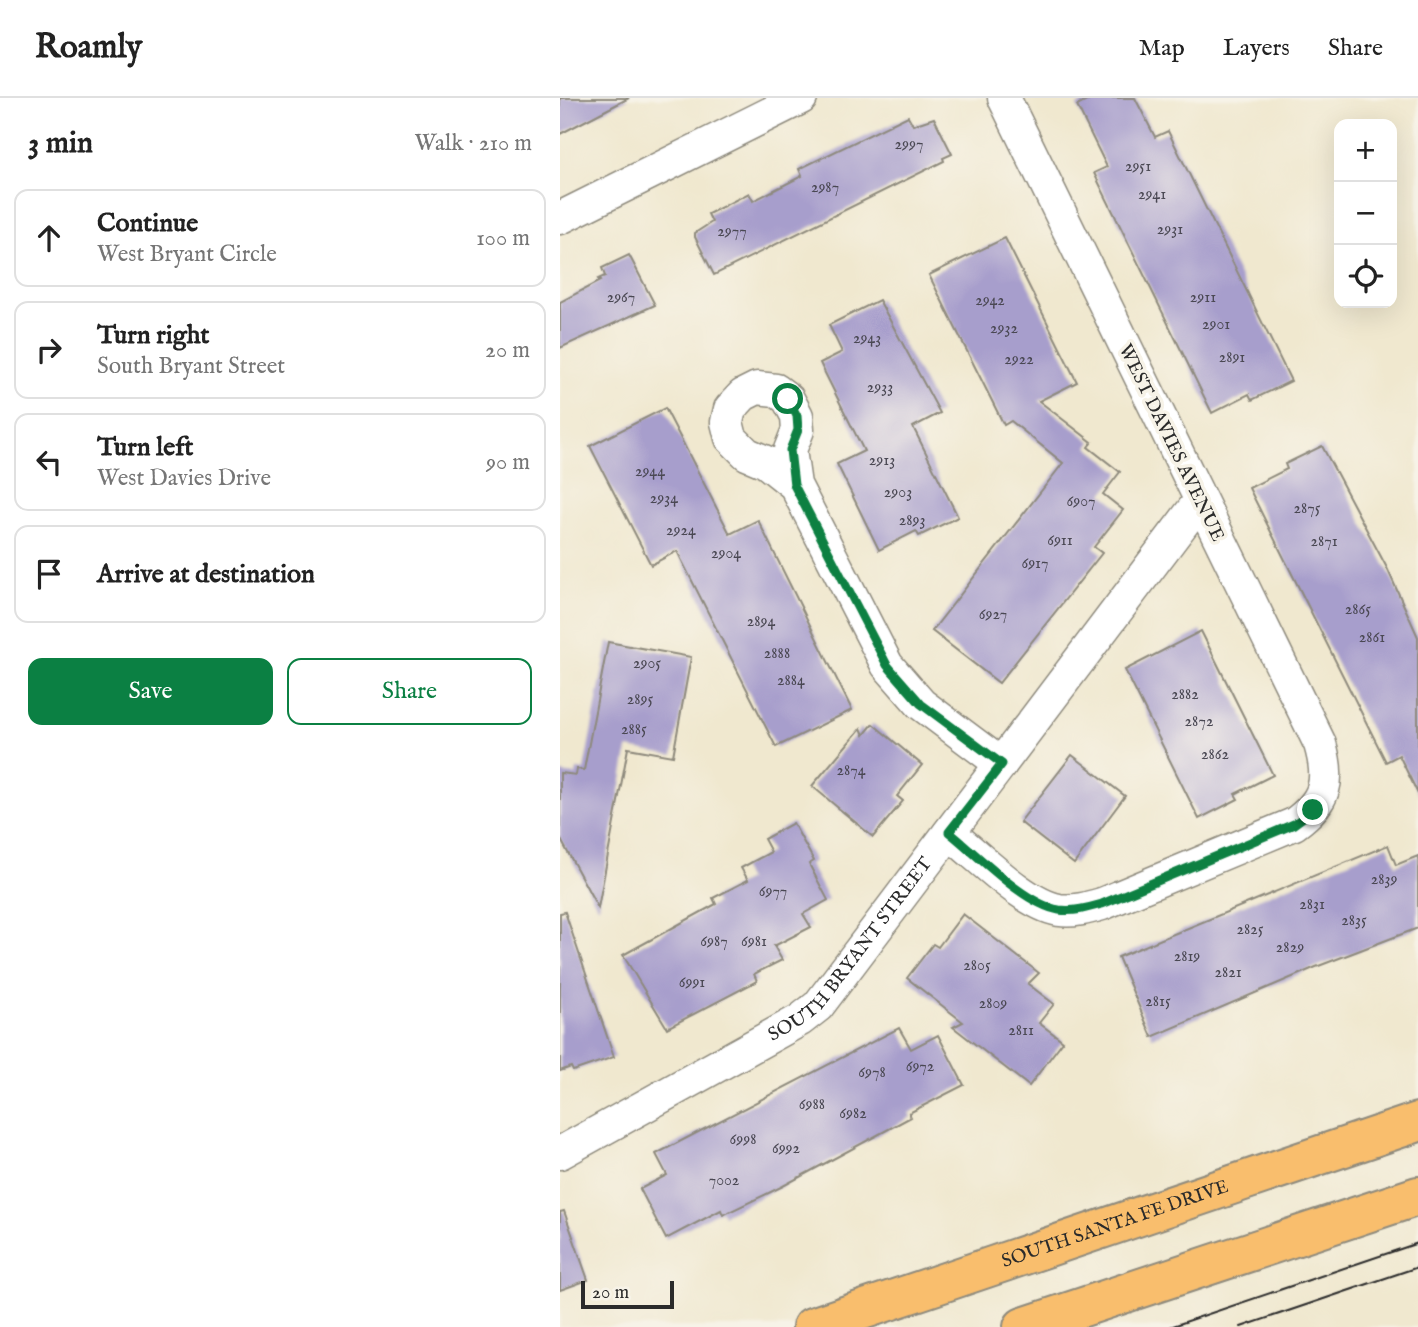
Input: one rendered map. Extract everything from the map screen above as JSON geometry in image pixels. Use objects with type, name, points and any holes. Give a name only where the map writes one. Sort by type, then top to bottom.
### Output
[{"type":"highway","name":"SOUTH SANTA FE DRIVE","points":[[812,1327],[1418,1122]]},
{"type":"highway","points":[[1023,1327],[1418,1196]]},
{"type":"street","points":[[560,218],[801,98]]},
{"type":"street","name":"WEST DAVIES AVENUE","points":[[949,832],[1035,901],[1059,910],[1081,910],[1294,824],[1313,810],[1324,791],[1326,766],[1320,744],[1199,502],[1004,98]]},
{"type":"street","points":[[794,485],[895,675],[921,704],[1002,764]]},
{"type":"street","name":"SOUTH BRYANT STREET","points":[[560,1153],[809,1013],[831,989],[1199,502]]},
{"type":"building","points":[[560,98],[629,98],[560,134]]},
{"type":"building","points":[[1092,98],[1135,98],[1155,137],[1168,131],[1291,381],[1252,400],[1249,394],[1212,413],[1094,173],[1107,167],[1077,106]]},
{"type":"building","points":[[908,116],[913,125],[934,118],[952,154],[943,158],[944,161],[714,275],[695,237],[695,233],[712,222],[708,214],[749,193],[753,201],[802,176],[799,169]]},
{"type":"building","points":[[1005,238],[1077,382],[1039,401],[1092,442],[1088,447],[1120,472],[1103,494],[1123,510],[1094,547],[1102,553],[999,683],[932,631],[1063,463],[1011,421],[1004,425],[929,275]]},
{"type":"building","points":[[629,255],[655,305],[560,348],[560,302],[600,281],[598,279],[605,276],[602,268]]},
{"type":"building","points":[[879,300],[940,413],[913,427],[958,517],[919,536],[916,531],[879,550],[837,464],[864,451],[820,363],[842,352],[829,325]]},
{"type":"building","points":[[665,408],[730,534],[758,520],[852,710],[776,747],[677,551],[651,565],[590,446]]},
{"type":"building","points":[[1322,446],[1387,568],[1418,637],[1418,794],[1399,755],[1386,762],[1249,488],[1287,469],[1285,464]]},
{"type":"building","points":[[1201,631],[1273,775],[1235,794],[1238,799],[1199,819],[1125,670]]},
{"type":"building","points":[[608,642],[691,657],[673,756],[628,748],[598,908],[560,838],[560,773],[576,775],[577,769],[584,770]]},
{"type":"building","points":[[873,724],[922,765],[897,796],[903,801],[873,837],[812,786],[861,728],[864,735]]},
{"type":"building","points":[[1072,755],[1125,796],[1074,864],[1020,822]]},
{"type":"building","points":[[793,823],[814,861],[809,864],[828,900],[803,914],[811,927],[774,946],[782,960],[754,974],[757,981],[667,1028],[623,955],[716,904],[713,898],[748,880],[741,868],[771,852],[764,839]]},
{"type":"building","points":[[1388,845],[1396,865],[1418,856],[1418,928],[1316,967],[1152,1037],[1118,957]]},
{"type":"building","points":[[565,912],[614,1057],[573,1071],[571,1067],[560,1071],[560,913]]},
{"type":"building","points":[[963,914],[1039,973],[1028,984],[1054,1004],[1039,1023],[1063,1041],[1029,1086],[953,1027],[963,1022],[907,978],[933,944],[938,947]]},
{"type":"building","points":[[899,1028],[911,1049],[938,1035],[964,1085],[909,1113],[911,1117],[783,1186],[723,1215],[721,1210],[666,1239],[640,1189],[667,1175],[656,1154]]},
{"type":"building","points":[[564,1211],[588,1280],[560,1290],[560,1212]]},
{"type":"tram line","points":[[1170,1327],[1418,1243]]},
{"type":"tram line","points":[[1241,1327],[1418,1267]]},
{"type":"route","points":[[788,399],[797,416],[798,430],[790,450],[794,485],[887,665],[921,704],[1002,764],[949,832],[1035,901],[1059,910],[1081,910],[1102,904],[1294,824],[1313,810]]}]
